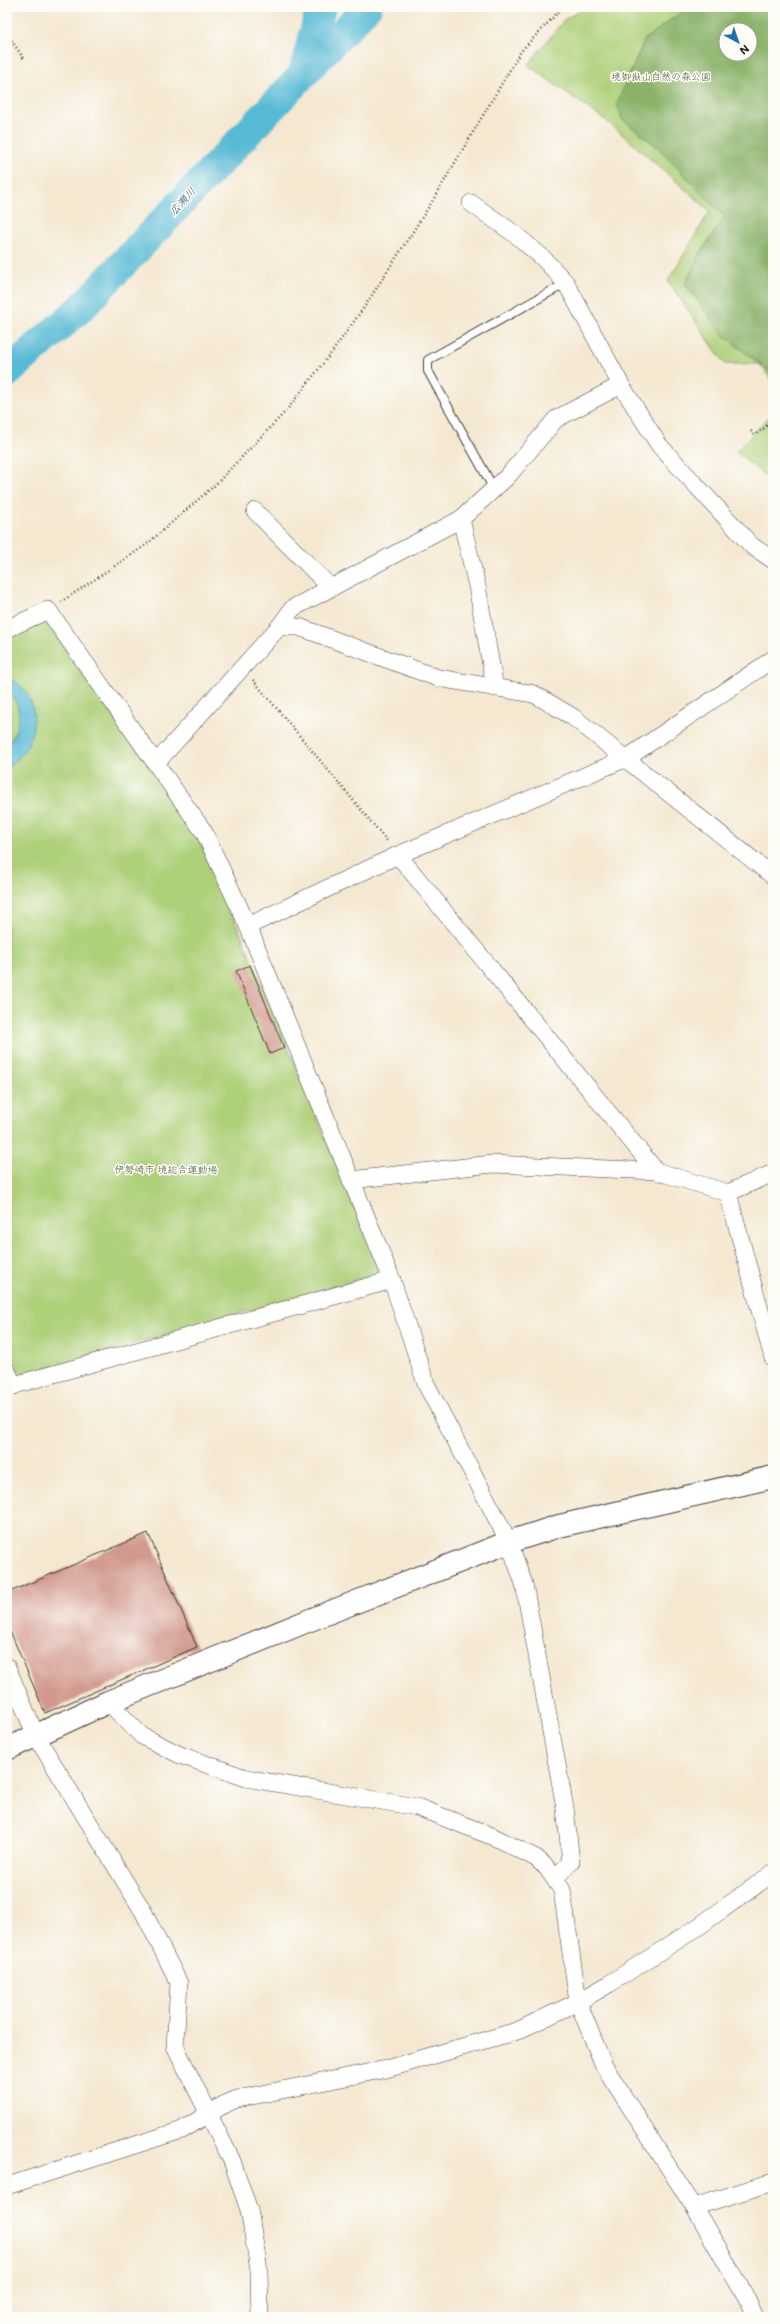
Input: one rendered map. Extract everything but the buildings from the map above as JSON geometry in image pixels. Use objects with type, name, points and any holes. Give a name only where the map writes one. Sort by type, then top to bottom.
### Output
[{"type":"street","points":[[471,203],[516,235],[543,258],[566,283],[621,385],[660,445],[752,546],[773,560]]},
{"type":"street","points":[[156,763],[243,668],[293,608],[461,519],[507,477],[556,420],[621,385]]},
{"type":"street","points":[[255,511],[331,588]]},
{"type":"street","points":[[461,519],[477,586],[495,688]]},
{"type":"street","points":[[7,629],[48,610],[204,832],[248,926],[392,1280],[426,1384],[509,1542],[524,1584],[565,1808],[571,1862],[556,1878]]},
{"type":"street","points":[[278,627],[299,627],[438,678],[534,694],[573,716],[773,876]]},
{"type":"street","points":[[248,926],[398,854],[627,758],[773,659]]},
{"type":"street","points":[[398,854],[656,1171]]},
{"type":"street","points":[[351,1180],[492,1164],[656,1171],[728,1193],[773,1173]]},
{"type":"street","points":[[728,1193],[773,1358]]},
{"type":"street","points":[[9,1381],[392,1280]]},
{"type":"street","points":[[7,1749],[108,1702],[310,1620],[509,1542],[559,1526],[773,1477]]},
{"type":"street","points":[[7,1667],[36,1736],[142,1911],[179,1983],[175,2046],[207,2115],[232,2161],[249,2210],[259,2270],[260,2317]]},
{"type":"street","points":[[108,1702],[142,1736],[180,1756],[246,1778],[417,1807],[445,1817],[513,1846],[536,1858],[556,1878],[562,1890],[578,2002],[604,2066],[694,2207],[747,2299],[755,2317]]},
{"type":"street","points":[[7,2186],[182,2130],[225,2104],[250,2095],[386,2069],[517,2031],[578,2002],[698,1927],[773,1873]]},
{"type":"street","points":[[694,2207],[773,2182]]},
{"type":"lane","points":[[494,489],[428,371],[428,360],[566,283]]},
{"type":"path","points":[[48,610],[76,594],[146,545],[216,484],[286,411],[363,309],[430,205],[521,51],[563,7]]},
{"type":"path","points":[[7,34],[24,59]]},
{"type":"path","points":[[751,431],[755,435],[773,421]]},
{"type":"path","points":[[243,668],[398,854]]},
{"type":"green space","name":"境御嶽山自然の森公園","points":[[587,7],[773,7],[773,382],[760,364],[725,364],[668,281],[710,211],[608,122],[528,65],[565,19]]},
{"type":"green space","name":"境御嶽山自然の森公園","points":[[688,7],[773,7],[773,374],[723,335],[685,284],[700,253],[725,217],[655,145],[622,119],[617,103],[645,39]]},
{"type":"green space","points":[[773,413],[773,482],[736,452]]},
{"type":"green space","name":"伊勢崎市 境総合運動場","points":[[40,620],[46,622],[179,807],[211,862],[379,1267],[377,1274],[25,1375],[15,1369],[7,1350],[7,638]]},
{"type":"water","points":[[7,678],[20,685],[28,695],[33,708],[34,721],[26,748],[18,759],[7,767],[6,749],[14,735],[19,712],[13,699],[7,694]]},
{"type":"waterway","name":"広瀬川","points":[[304,70],[321,7]]},
{"type":"waterway","name":"広瀬川","points":[[7,373],[83,306],[367,7]]}]
